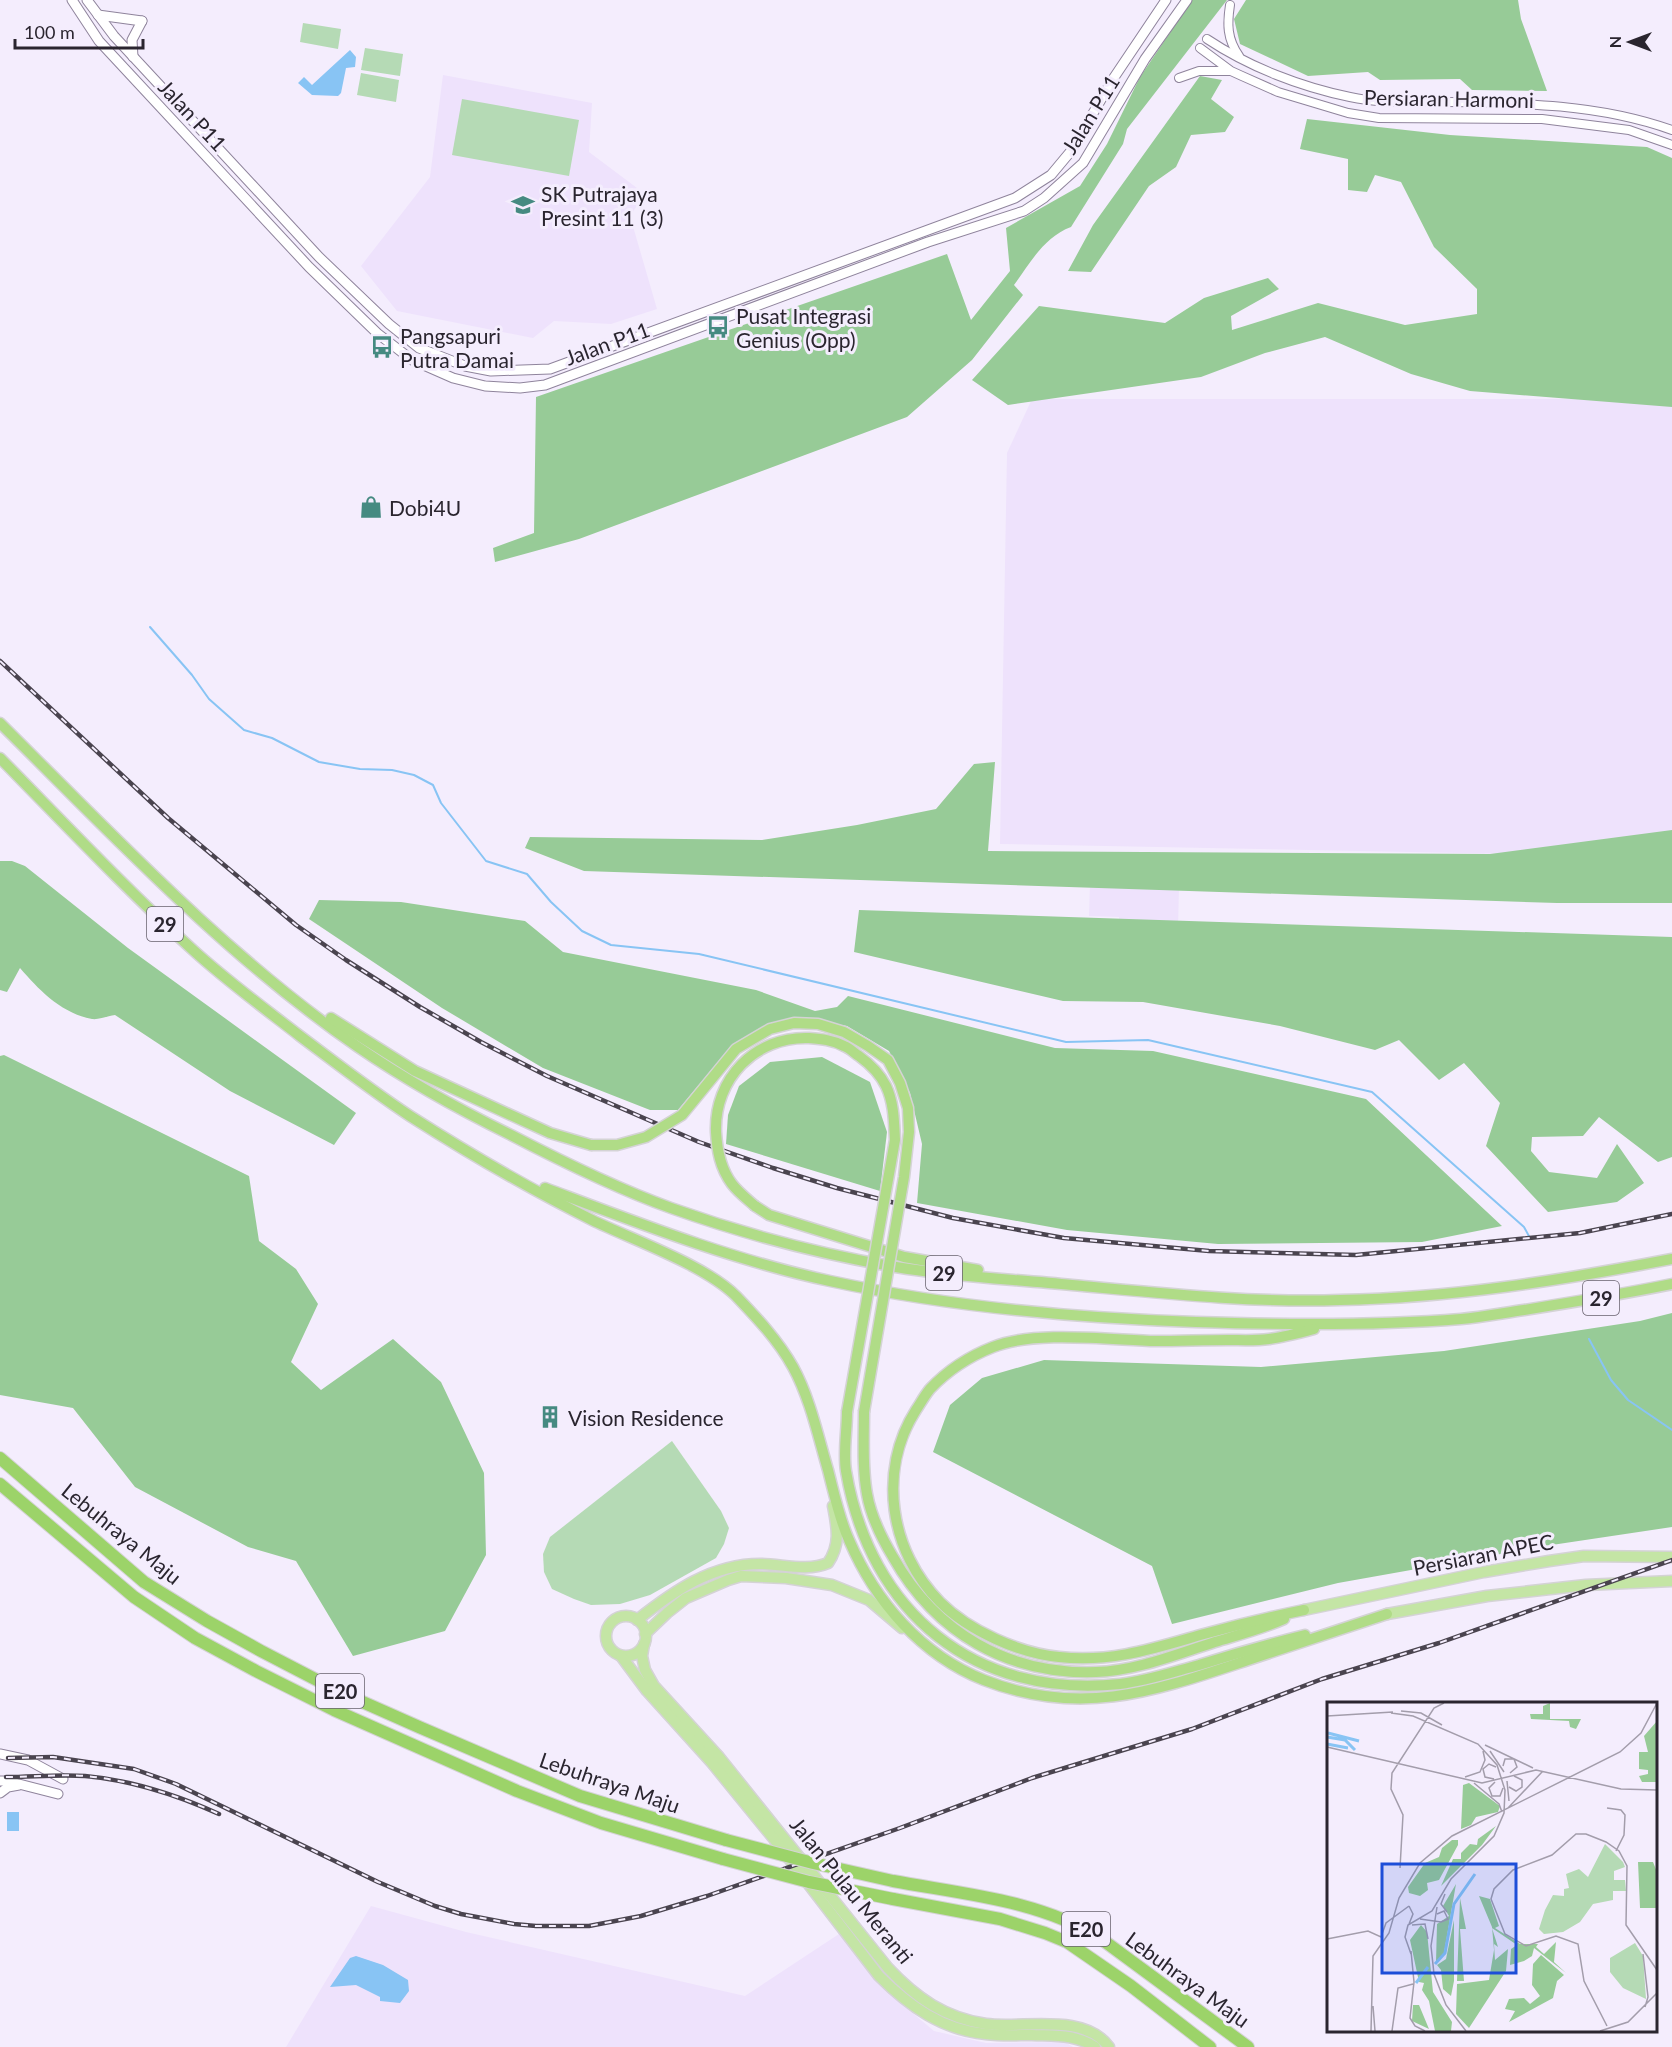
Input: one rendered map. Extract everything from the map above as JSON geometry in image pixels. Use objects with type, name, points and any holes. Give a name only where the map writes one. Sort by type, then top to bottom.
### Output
[{"type":"highway","name":"29","points":[[0,723],[176,898],[280,987],[358,1047],[468,1114],[555,1158],[670,1208],[831,1255],[900,1268],[1162,1293],[1266,1299],[1340,1300],[1461,1292],[1574,1278],[1672,1259]]},
{"type":"highway","name":"29","points":[[0,758],[158,917],[235,986],[346,1071],[409,1116],[508,1174],[666,1234],[827,1281],[908,1297],[1065,1315],[1159,1321],[1332,1326],[1464,1319],[1579,1302],[1672,1284]]},
{"type":"highway","points":[[280,987],[415,1071],[550,1133],[591,1145],[617,1145],[646,1137],[682,1115],[736,1049],[770,1029],[794,1023],[818,1024],[844,1032],[868,1046],[888,1060],[900,1083],[908,1108],[909,1132],[904,1177],[864,1412],[864,1469],[867,1495],[878,1530],[903,1576],[932,1611],[955,1631],[989,1651],[1056,1671],[1097,1672],[1129,1667],[1266,1626],[1304,1610]]},
{"type":"highway","points":[[1066,1284],[904,1257],[769,1215],[754,1206],[732,1184],[717,1154],[716,1118],[720,1098],[735,1070],[745,1060],[773,1042],[792,1038],[827,1039],[844,1046],[872,1066],[886,1086],[894,1111],[895,1140],[847,1412],[846,1469],[862,1534],[890,1588],[917,1618],[948,1645],[983,1666],[1014,1677],[1080,1687],[1122,1684],[1154,1678],[1271,1643],[1386,1614]]},
{"type":"highway","points":[[508,1174],[588,1218],[691,1266],[729,1289],[763,1324],[794,1369],[811,1412],[848,1539],[878,1595],[923,1645],[940,1658],[979,1678],[1012,1690],[1058,1699],[1080,1700],[1126,1696],[1149,1691],[1386,1614]]},
{"type":"highway","points":[[1304,1610],[1255,1620],[1141,1653],[1098,1659],[1058,1657],[1017,1647],[993,1638],[961,1620],[940,1602],[914,1568],[898,1530],[892,1499],[896,1454],[907,1424],[929,1390],[961,1363],[996,1346],[1029,1340],[1064,1338],[1157,1341],[1266,1340],[1332,1326]]},
{"type":"highway","name":"Lebuhraya Maju","points":[[0,1458],[144,1582],[207,1621],[340,1692],[580,1796],[726,1840],[813,1863],[1006,1902],[1059,1916],[1078,1924],[1100,1938],[1248,2047]]},
{"type":"highway","name":"Lebuhraya Maju","points":[[0,1484],[134,1598],[195,1638],[334,1710],[517,1791],[601,1823],[809,1882],[1000,1919],[1045,1933],[1067,1942],[1131,1986],[1210,2047]]},
{"type":"main road","name":"Jalan P11","points":[[72,0],[99,41],[309,267],[377,333],[412,360],[453,378],[485,386],[520,388],[545,385],[928,242],[1024,210],[1044,198],[1083,163],[1145,59],[1185,3]]},
{"type":"main road","name":"Jalan P11","points":[[87,0],[114,36],[319,257],[396,330],[419,348],[465,366],[491,371],[519,372],[550,369],[1015,198],[1051,175],[1071,152],[1113,79],[1168,0]]},
{"type":"main road","points":[[1168,0],[1170,9],[1177,10],[1185,3]]},
{"type":"main road","points":[[98,15],[142,21],[132,40],[133,57]]},
{"type":"main road","points":[[1146,29],[1154,21],[1160,20],[1165,24],[1165,31]]},
{"type":"main road","points":[[637,1620],[680,1588],[723,1568],[739,1564],[811,1567],[828,1563],[837,1545],[838,1533],[829,1474]]},
{"type":"main road","name":"Persiaran APEC","points":[[1304,1610],[1484,1572],[1584,1556],[1672,1557]]},
{"type":"main road","points":[[645,1639],[642,1624],[624,1616],[612,1622],[608,1628],[607,1642],[610,1648],[621,1656],[635,1654],[667,1612],[686,1598],[741,1576],[762,1576],[811,1581],[851,1592],[869,1600],[923,1645]]},
{"type":"main road","name":"Persiaran APEC","points":[[1386,1614],[1487,1596],[1586,1585],[1672,1581]]},
{"type":"main road","name":"Jalan Pulau Meranti","points":[[645,1639],[642,1656],[645,1670],[654,1686],[719,1757],[888,1968],[907,1988],[938,2008],[968,2019],[987,2024],[1072,2025],[1093,2033],[1109,2047]]},
{"type":"main road","name":"Jalan Pulau Meranti","points":[[621,1656],[647,1691],[712,1763],[879,1976],[900,1997],[940,2022],[963,2030],[986,2034],[1069,2036],[1086,2041],[1095,2047]]},
{"type":"main road","points":[[0,1754],[19,1757],[60,1777],[53,1793],[0,1781]]},
{"type":"main road","points":[[0,1793],[8,1787],[21,1785]]},
{"type":"street","points":[[1230,5],[1228,28],[1234,49],[1241,58]]},
{"type":"street","name":"Persiaran Harmoni","points":[[1207,39],[1241,58],[1284,77],[1352,98],[1551,105],[1615,114],[1672,130]]},
{"type":"street","name":"Persiaran Harmoni","points":[[1200,48],[1231,71],[1278,92],[1347,113],[1379,118],[1542,119],[1629,130],[1672,145]]},
{"type":"street","points":[[1179,78],[1199,71],[1231,71]]},
{"type":"shaded area","name":"SK Putrajaya Presint 11 (3)","points":[[443,75],[592,103],[589,152],[645,194],[630,216],[657,309],[611,324],[554,321],[533,338],[397,311],[361,266],[430,177]]},
{"type":"shaded area","points":[[1032,399],[1672,399],[1672,857],[1000,844],[1007,453]]},
{"type":"shaded area","points":[[1090,885],[1179,888],[1178,928],[1119,926],[1119,917],[1089,916]]},
{"type":"shaded area","points":[[371,1906],[466,1932],[745,1996],[839,1934],[890,1994],[934,2031],[986,2043],[1065,2042],[1073,2047],[286,2047]]},
{"type":"green space","points":[[1192,0],[1227,0],[1127,129],[1123,144],[1071,227],[1061,231],[1045,244],[1014,285],[1023,295],[972,360],[907,417],[579,539],[495,562],[493,548],[534,533],[536,397],[947,254],[971,320],[1010,271],[1006,228],[1080,186],[1107,144],[1140,77]]},
{"type":"green space","points":[[1246,0],[1518,0],[1521,19],[1547,91],[1472,90],[1460,79],[1380,80],[1368,72],[1308,76],[1240,44],[1234,19]]},
{"type":"green space","points":[[303,23],[341,29],[338,49],[300,42]]},
{"type":"green space","points":[[365,48],[403,54],[400,76],[361,70]]},
{"type":"green space","points":[[361,73],[399,80],[396,102],[357,95]]},
{"type":"green space","points":[[1200,76],[1222,80],[1211,99],[1234,117],[1225,132],[1191,135],[1176,167],[1149,186],[1091,272],[1068,271],[1093,225]]},
{"type":"green space","points":[[462,99],[579,120],[569,176],[452,155]]},
{"type":"green space","points":[[1307,119],[1450,135],[1647,147],[1672,158],[1672,407],[1470,391],[1411,374],[1325,337],[1265,353],[1201,377],[1008,405],[972,380],[1039,306],[1165,323],[1204,298],[1268,278],[1279,289],[1231,316],[1232,330],[1318,303],[1405,325],[1477,314],[1477,289],[1434,247],[1401,182],[1375,175],[1367,192],[1348,190],[1348,159],[1300,149]]},
{"type":"green space","points":[[995,762],[988,851],[1490,854],[1672,830],[1672,903],[1557,903],[584,871],[525,848],[530,837],[762,840],[857,825],[936,809],[974,764]]},
{"type":"green space","points":[[0,861],[12,861],[25,866],[128,948],[356,1113],[334,1145],[230,1091],[115,1015],[92,1019],[70,1012],[52,1000],[20,968],[7,992],[0,990]]},
{"type":"green space","points":[[319,900],[401,902],[525,921],[563,952],[756,990],[815,1011],[837,1007],[848,996],[1055,1048],[1153,1051],[1366,1099],[1502,1226],[1422,1242],[1218,1244],[1067,1230],[917,1203],[922,1144],[910,1093],[889,1051],[847,1026],[805,1018],[772,1024],[732,1045],[678,1110],[650,1110],[543,1068],[442,1008],[309,919]]},
{"type":"green space","points":[[859,910],[1672,937],[1672,1157],[1658,1162],[1599,1117],[1583,1136],[1532,1137],[1531,1151],[1549,1172],[1597,1178],[1617,1144],[1644,1183],[1617,1202],[1548,1212],[1486,1146],[1500,1103],[1464,1063],[1439,1080],[1399,1040],[1375,1050],[1280,1026],[1143,1002],[1063,1001],[854,952]]},
{"type":"green space","points":[[4,1055],[249,1176],[259,1241],[296,1269],[318,1304],[291,1362],[321,1390],[393,1339],[441,1382],[484,1473],[486,1555],[445,1631],[353,1656],[296,1561],[248,1547],[135,1487],[73,1408],[0,1395],[0,1056]]},
{"type":"green space","points":[[822,1057],[870,1082],[887,1132],[880,1191],[726,1144],[728,1115],[739,1086],[770,1062]]},
{"type":"green space","points":[[1672,1313],[1672,1527],[1545,1546],[1338,1583],[1172,1624],[1152,1566],[933,1452],[950,1405],[982,1378],[1044,1360],[1261,1367],[1444,1351],[1640,1321]]},
{"type":"green space","points":[[672,1441],[721,1511],[729,1528],[716,1558],[650,1595],[620,1604],[591,1605],[552,1589],[544,1572],[543,1554],[550,1537]]},
{"type":"water","points":[[350,50],[356,57],[355,67],[346,68],[341,93],[338,96],[312,95],[298,83],[304,77],[312,85]]},
{"type":"water","points":[[7,1812],[19,1812],[19,1831],[7,1831]]},
{"type":"water","points":[[356,1956],[383,1965],[408,1980],[409,1991],[400,2003],[380,2001],[380,1997],[356,1985],[330,1987],[350,1958]]},
{"type":"waterway","points":[[150,627],[192,675],[209,699],[244,730],[272,738],[319,762],[360,769],[392,770],[414,775],[433,785],[441,803],[486,861],[527,874],[551,902],[582,931],[611,945],[699,954],[1066,1042],[1148,1040],[1372,1092],[1524,1227],[1530,1238]]},
{"type":"waterway","points":[[1589,1339],[1611,1380],[1628,1400],[1672,1430]]},
{"type":"railway","points":[[0,661],[168,818],[296,925],[346,960],[420,1007],[547,1076],[699,1142],[773,1168],[837,1188],[953,1218],[1064,1238],[1209,1251],[1356,1255],[1580,1233],[1672,1214]]},
{"type":"railway","points":[[8,1758],[53,1757],[134,1769],[176,1784],[378,1882],[435,1906],[461,1914],[514,1924],[589,1926],[641,1916],[707,1896],[900,1828],[1032,1778],[1192,1729],[1322,1679],[1439,1643],[1672,1560]]},
{"type":"railway","points":[[6,1777],[75,1775],[102,1778],[170,1795],[219,1814]]},
{"type":"place","name":"SK Putrajaya Presint 11 (3)","points":[[523,205]]},
{"type":"place","name":"Pusat Integrasi Genius (Opp)","points":[[718,327]]},
{"type":"place","name":"Pangsapuri Putra Damai","points":[[382,347]]},
{"type":"place","name":"Dobi4U","points":[[371,507]]},
{"type":"place","name":"Vision Residence","points":[[550,1417]]}]
